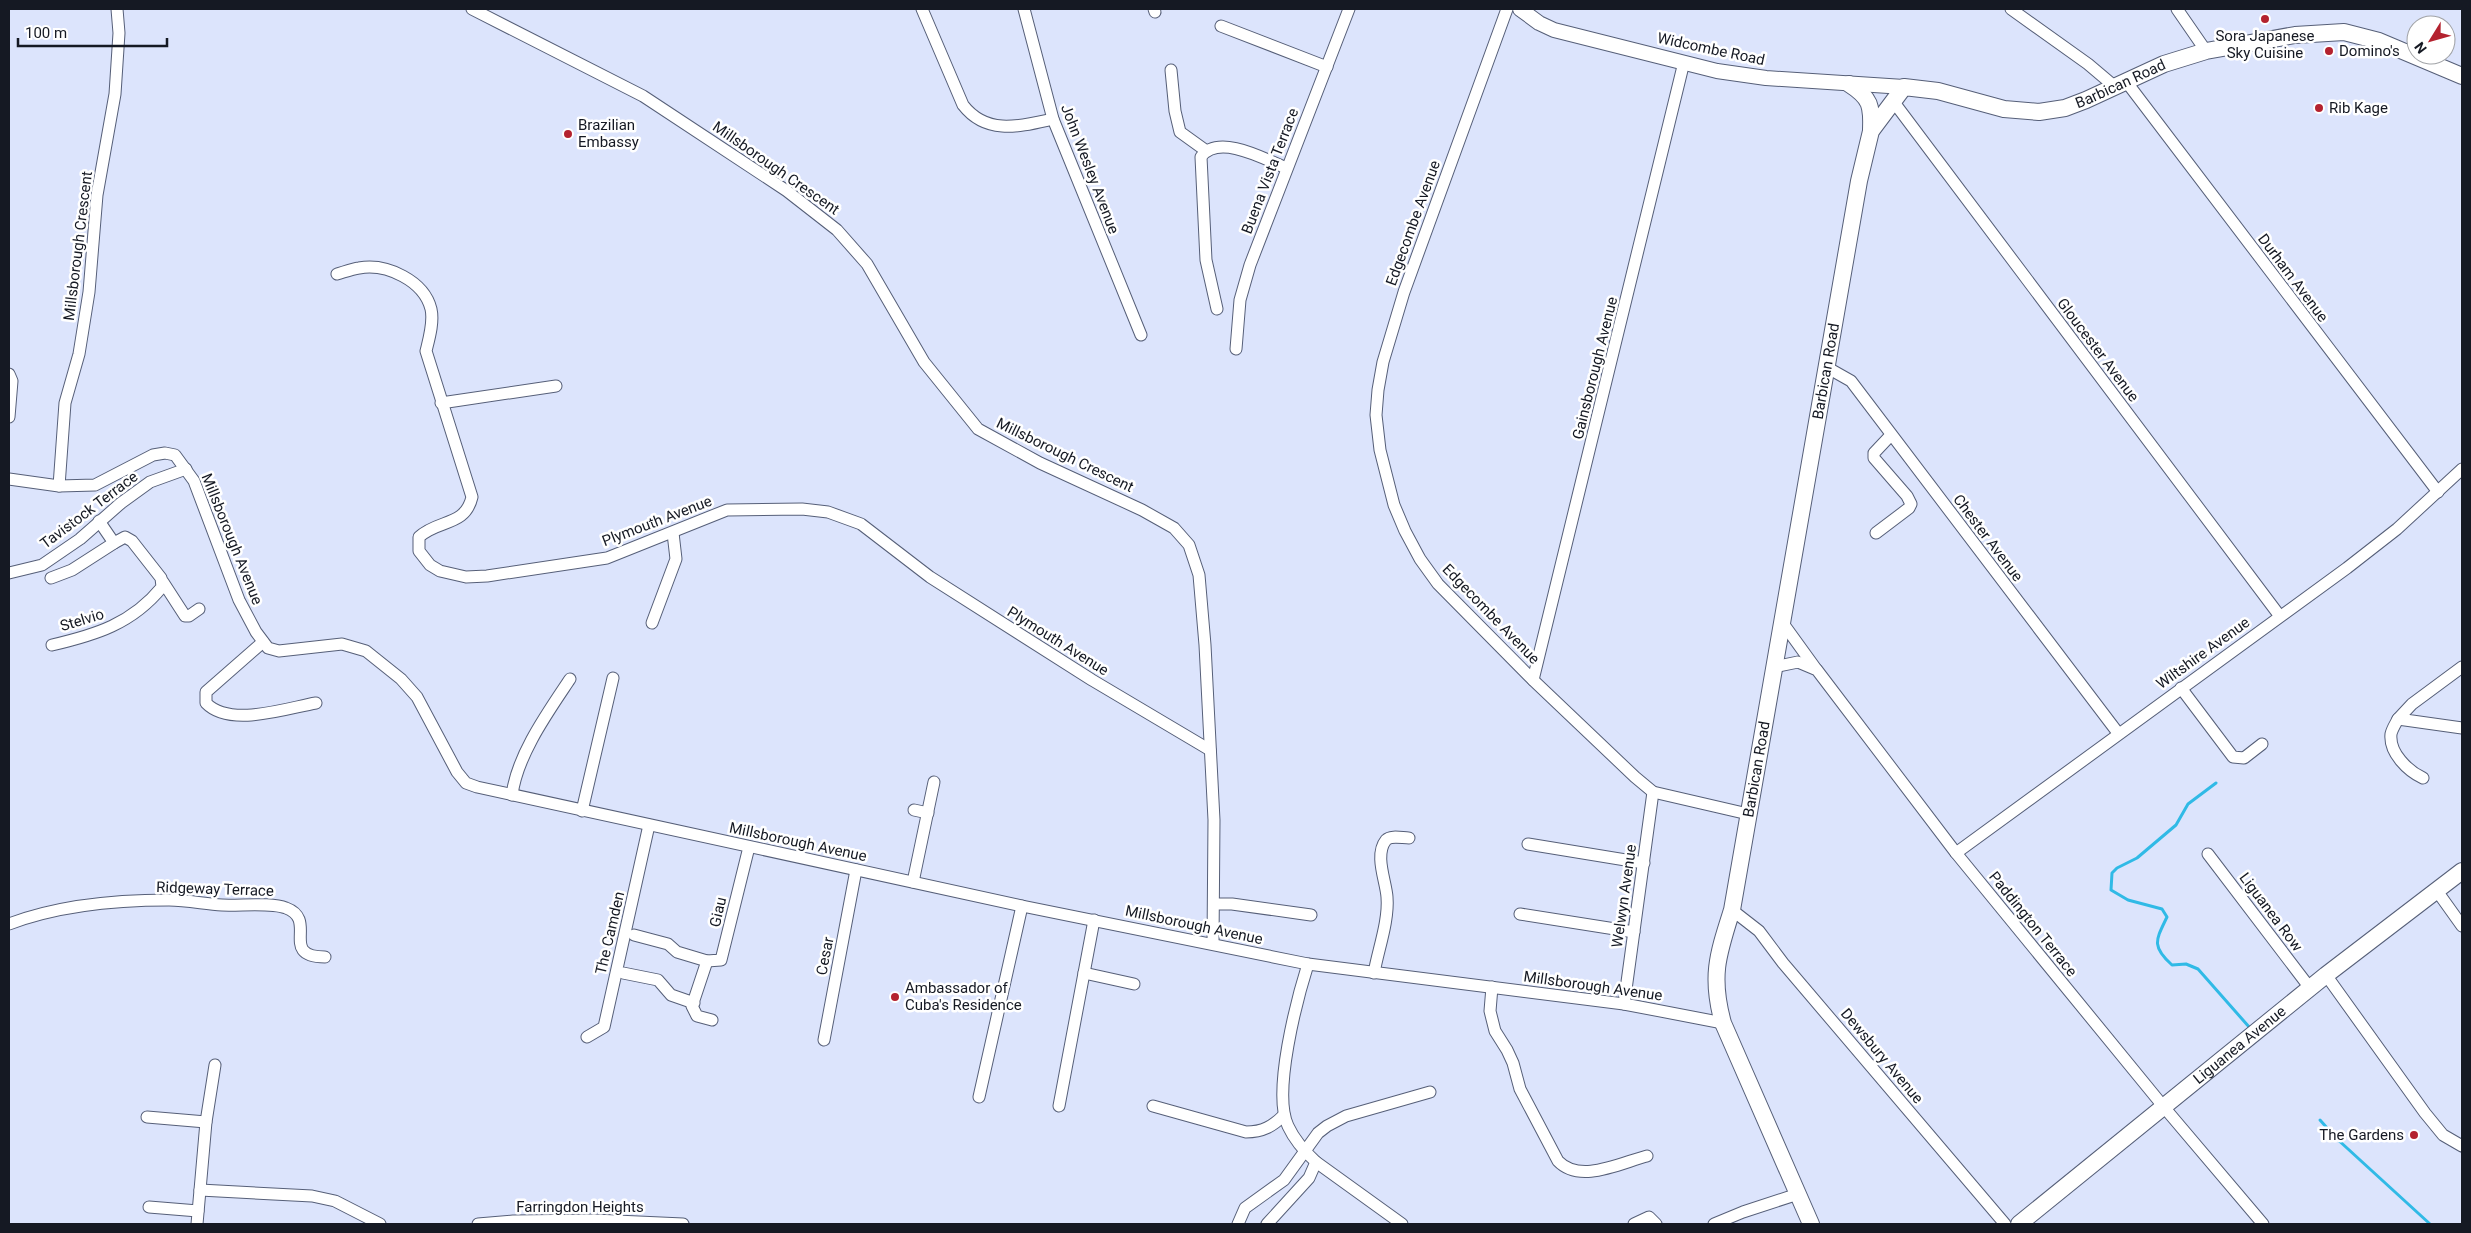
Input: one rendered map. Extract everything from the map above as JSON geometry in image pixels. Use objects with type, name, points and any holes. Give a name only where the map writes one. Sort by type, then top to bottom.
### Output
[{"type":"main road","name":"Barbican Road","points":[[1811,1224],[1723,1023],[1717,1002],[1716,975],[1718,956],[1732,910],[1860,181],[1871,131],[1904,87],[1938,91],[2004,109],[2039,112],[2065,108],[2164,64],[2206,51],[2296,35],[2344,32],[2379,41],[2462,76]]},
{"type":"main road","points":[[1849,84],[1864,94],[1868,100],[1872,113],[1871,131]]},
{"type":"main road","name":"Liguanea Avenue","points":[[2019,1224],[2326,975],[2462,871]]},
{"type":"street","name":"Millsborough Crescent","points":[[59,486],[64,412],[78,354],[89,292],[97,195],[116,94],[119,33],[118,9]]},
{"type":"street","name":"Millsborough Crescent","points":[[472,9],[643,96],[787,191],[837,230],[867,264],[924,362],[978,428],[1040,463],[1142,510],[1174,528],[1189,545],[1199,576],[1210,750],[1214,820],[1213,943]]},
{"type":"street","points":[[922,9],[963,105],[969,113],[977,119],[1001,127],[1015,127],[1053,119]]},
{"type":"street","name":"John Wesley Avenue","points":[[1024,9],[1053,119],[1141,336]]},
{"type":"street","name":"Buena Vista Terrace","points":[[1236,349],[1240,300],[1244,284],[1286,168],[1350,9]]},
{"type":"street","name":"Edgecombe Avenue","points":[[1507,9],[1404,292],[1383,362],[1376,415],[1380,450],[1393,502],[1405,531],[1420,558],[1438,584],[1607,752],[1654,792],[1748,814]]},
{"type":"street","name":"Widcombe Road","points":[[1520,9],[1539,23],[1554,30],[1717,71],[1766,78],[1904,87]]},
{"type":"street","name":"Durham Avenue","points":[[2011,9],[2088,64],[2120,83],[2438,492]]},
{"type":"street","points":[[2177,9],[2206,51]]},
{"type":"street","points":[[1221,26],[1327,67]]},
{"type":"street","name":"Gainsborough Avenue","points":[[1533,680],[1684,62]]},
{"type":"street","points":[[1171,70],[1175,111],[1180,132],[1205,150]]},
{"type":"street","name":"Gloucester Avenue","points":[[1893,101],[2279,615]]},
{"type":"street","points":[[1217,309],[1206,260],[1200,168],[1201,157],[1205,150],[1216,146],[1235,148],[1286,168]]},
{"type":"street","name":"Plymouth Avenue","points":[[337,274],[359,268],[382,269],[396,273],[416,285],[431,309],[430,335],[426,351],[472,497],[470,508],[464,514],[432,527],[419,537],[419,551],[430,565],[440,571],[466,577],[487,576],[607,558],[673,533],[714,513],[727,510],[802,509],[846,517],[880,538],[930,577],[1001,623],[1210,750]]},
{"type":"street","name":"Chester Avenue","points":[[1828,368],[1851,381],[2118,733]]},
{"type":"street","points":[[9,374],[12,381],[9,417]]},
{"type":"street","points":[[441,403],[556,386]]},
{"type":"street","points":[[1876,533],[1909,508],[1911,504],[1908,496],[1874,458],[1874,453],[1891,435]]},
{"type":"street","name":"Millsborough Avenue","points":[[59,486],[95,485],[153,455],[165,453],[175,456],[186,469],[205,505],[219,551],[239,600],[268,648],[279,651],[342,644],[366,650],[401,679],[417,696],[457,772],[466,783],[649,825],[747,852],[855,874],[913,882],[1308,964],[1624,1004],[1723,1023]]},
{"type":"street","name":"Tavistock Terrace","points":[[9,572],[42,565],[80,539],[99,521],[150,482],[186,469]]},
{"type":"street","name":"Wiltshire Avenue","points":[[1956,853],[2279,615],[2347,568],[2397,529],[2462,469]]},
{"type":"street","points":[[9,479],[59,486]]},
{"type":"street","points":[[99,521],[110,538]]},
{"type":"street","points":[[652,623],[676,559],[673,533]]},
{"type":"street","points":[[51,578],[72,570],[110,538],[128,537],[163,582],[185,616],[190,616],[199,609]]},
{"type":"street","name":"Stelvio","points":[[52,644],[93,635],[117,625],[158,592],[163,582]]},
{"type":"street","name":"Paddington Terrace","points":[[1782,622],[1956,853],[2163,1106],[2263,1224]]},
{"type":"street","points":[[263,642],[206,692],[206,703],[220,711],[244,716],[316,703]]},
{"type":"street","points":[[1774,667],[1798,662],[1817,670]]},
{"type":"street","points":[[2424,778],[2413,773],[2403,763],[2394,749],[2391,734],[2398,719],[2412,704],[2462,667]]},
{"type":"street","points":[[582,810],[613,678]]},
{"type":"street","points":[[512,795],[521,765],[543,718],[570,679]]},
{"type":"street","points":[[2181,688],[2233,758],[2244,758],[2262,744]]},
{"type":"street","points":[[2398,719],[2462,728]]},
{"type":"street","points":[[913,882],[928,813],[925,798],[934,782]]},
{"type":"street","name":"Welwyn Avenue","points":[[1624,1004],[1654,792]]},
{"type":"street","points":[[914,810],[928,813]]},
{"type":"street","name":"The Camden","points":[[587,1037],[604,1026],[649,825]]},
{"type":"street","points":[[1374,973],[1387,898],[1381,865],[1382,850],[1386,840],[1391,837],[1408,838]]},
{"type":"street","points":[[1528,844],[1644,864]]},
{"type":"street","name":"Giau","points":[[707,960],[718,962],[723,956],[747,852]]},
{"type":"street","name":"Liguanea Row","points":[[2208,854],[2310,988]]},
{"type":"street","name":"Cesar","points":[[824,1040],[855,874]]},
{"type":"street","points":[[2437,891],[2462,926]]},
{"type":"street","name":"Ridgeway Terrace","points":[[9,924],[32,916],[64,909],[170,900],[222,905],[285,907],[297,913],[302,924],[299,943],[304,953],[311,956],[325,957]]},
{"type":"street","points":[[1214,904],[1232,904],[1311,915]]},
{"type":"street","points":[[979,1097],[1022,906]]},
{"type":"street","name":"Dewsbury Avenue","points":[[1732,910],[1759,931],[1783,963],[2005,1224]]},
{"type":"street","points":[[1520,914],[1634,932]]},
{"type":"street","points":[[1058,1106],[1094,920]]},
{"type":"street","points":[[634,935],[668,944],[677,952],[707,960],[693,1011],[697,1016],[712,1020]]},
{"type":"street","points":[[1308,964],[1290,1038],[1282,1096],[1284,1115],[1288,1126],[1306,1152],[1316,1162],[1402,1224]]},
{"type":"street","points":[[623,973],[658,980],[671,995],[694,1003]]},
{"type":"street","points":[[1084,973],[1134,984]]},
{"type":"street","points":[[2326,975],[2425,1113],[2443,1135],[2462,1146]]},
{"type":"street","points":[[1492,987],[1490,1011],[1495,1031],[1513,1062],[1520,1089],[1558,1162],[1565,1169],[1585,1173],[1646,1156]]},
{"type":"street","points":[[197,1224],[206,1122],[215,1065]]},
{"type":"street","points":[[1238,1224],[1245,1208],[1291,1173],[1295,1162],[1306,1152],[1318,1133],[1327,1126],[1346,1116],[1430,1092]]},
{"type":"street","points":[[1153,1106],[1246,1132],[1259,1132],[1273,1126],[1284,1115]]},
{"type":"street","points":[[147,1117],[206,1122]]},
{"type":"street","points":[[1267,1224],[1310,1178],[1316,1162]]},
{"type":"street","points":[[200,1190],[312,1196],[335,1201],[380,1224]]},
{"type":"street","points":[[1714,1224],[1798,1194]]},
{"type":"street","points":[[149,1207],[198,1211]]},
{"type":"street","points":[[1634,1224],[1649,1217],[1656,1224]]},
{"type":"street","name":"Farringdon Heights","points":[[478,1224],[513,1221],[585,1220],[683,1224]]},
{"type":"waterway","points":[[2216,783],[2188,804],[2176,825],[2137,858],[2117,868],[2112,873],[2111,890],[2128,900],[2162,909],[2167,917],[2158,937],[2158,948],[2161,953],[2172,965],[2186,964],[2198,969],[2250,1028]]},
{"type":"waterway","points":[[2320,1120],[2336,1138],[2430,1224]]},
{"type":"place","name":"Sora Japanese Sky Cuisine","points":[[2265,19]]},
{"type":"place","name":"Domino's","points":[[2329,51]]},
{"type":"place","name":"Rib Kage","points":[[2319,108]]},
{"type":"place","name":"Brazilian Embassy","points":[[568,134]]},
{"type":"place","name":"Ambassador of Cuba's Residence","points":[[895,997]]},
{"type":"place","name":"The Gardens","points":[[2414,1135]]}]
